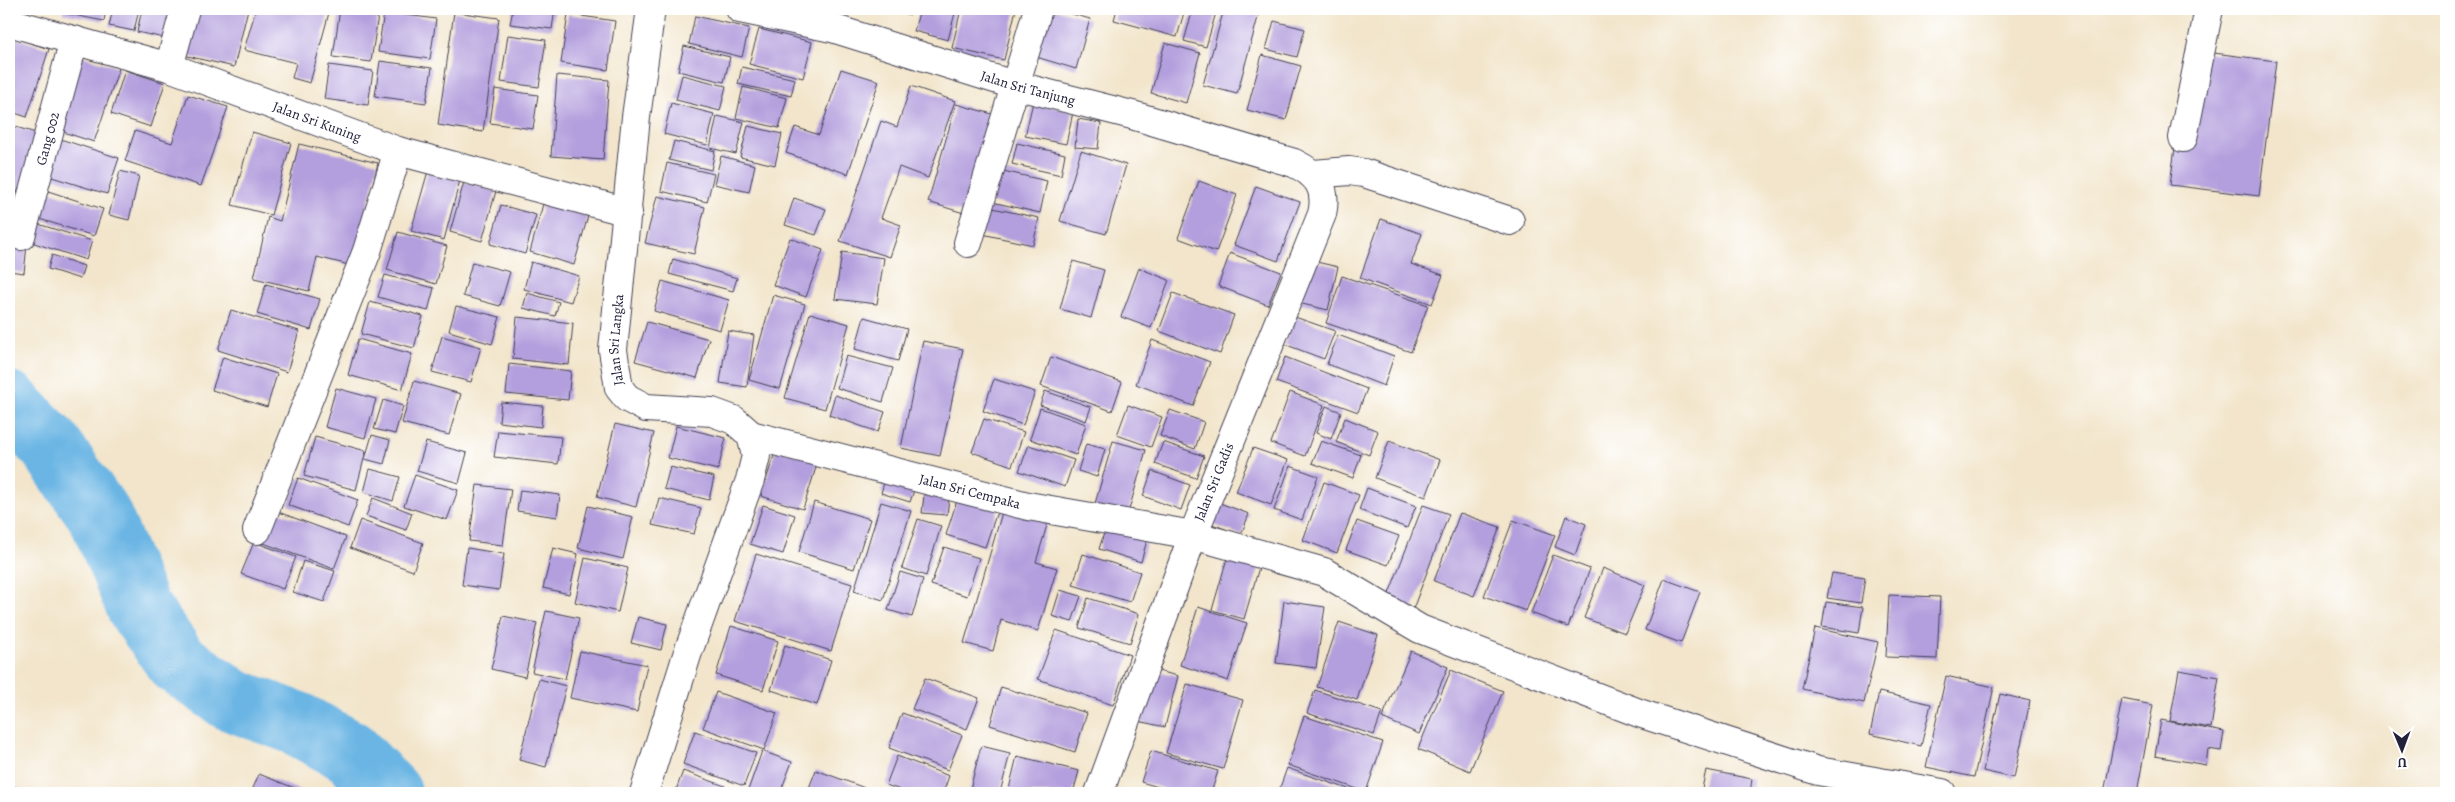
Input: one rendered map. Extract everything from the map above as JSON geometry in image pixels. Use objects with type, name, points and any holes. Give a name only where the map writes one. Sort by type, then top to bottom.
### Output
[{"type":"street","points":[[169,67],[185,9]]},
{"type":"street","name":"Jalan Sri Langka","points":[[651,9],[636,117],[614,350],[615,373],[619,388],[627,398],[646,408],[712,412],[734,420],[751,435]]},
{"type":"street","name":"Jalan Sri Tanjung","points":[[740,9],[832,28],[1014,85],[1132,115],[1294,164],[1314,174]]},
{"type":"street","points":[[968,243],[1038,9]]},
{"type":"street","points":[[2183,138],[2210,9]]},
{"type":"street","name":"Jalan Sri Kuning","points":[[9,22],[169,67],[398,151],[628,212]]},
{"type":"street","name":"Gang 002","points":[[21,236],[74,40]]},
{"type":"street","points":[[257,530],[367,251],[398,151]]},
{"type":"street","points":[[1314,174],[1349,171],[1364,174],[1510,221]]},
{"type":"street","name":"Jalan Sri Gadis","points":[[1099,793],[1193,535],[1322,214],[1324,204],[1323,188],[1314,174]]},
{"type":"street","points":[[644,793],[687,654],[750,480],[756,456],[751,435]]},
{"type":"street","name":"Jalan Sri Cempaka","points":[[751,435],[1028,506],[1193,535],[1324,572],[1420,629],[1639,713],[1818,771],[1942,793]]},
{"type":"building","points":[[64,9],[106,9],[104,21],[63,13]]},
{"type":"building","points":[[113,9],[139,9],[134,31],[109,26]]},
{"type":"building","points":[[142,9],[179,9],[173,40],[137,32]]},
{"type":"building","points":[[194,9],[248,9],[234,67],[183,55]]},
{"type":"building","points":[[256,9],[330,9],[310,83],[292,78],[296,63],[244,50]]},
{"type":"building","points":[[340,9],[379,9],[371,62],[333,57]]},
{"type":"building","points":[[513,9],[555,9],[552,29],[510,24]]},
{"type":"building","points":[[889,9],[911,9],[910,15]]},
{"type":"building","points":[[920,9],[956,9],[948,40],[914,31]]},
{"type":"building","points":[[961,9],[1016,9],[1004,60],[952,48]]},
{"type":"building","points":[[1046,9],[1055,9],[1090,19],[1076,69],[1033,56]]},
{"type":"building","points":[[1117,9],[1185,9],[1177,37],[1114,20]]},
{"type":"building","points":[[1193,9],[1217,9],[1206,47],[1184,41]]},
{"type":"building","points":[[1224,9],[1260,10],[1237,94],[1203,85]]},
{"type":"building","points":[[384,12],[436,19],[430,59],[378,52]]},
{"type":"building","points":[[454,12],[499,18],[483,132],[438,125]]},
{"type":"building","points":[[568,14],[615,21],[608,70],[561,63]]},
{"type":"building","points":[[695,16],[749,28],[742,57],[689,44]]},
{"type":"building","points":[[1274,21],[1305,29],[1297,57],[1266,49]]},
{"type":"building","points":[[759,29],[812,42],[803,78],[749,64]]},
{"type":"building","points":[[508,35],[546,40],[539,87],[501,82]]},
{"type":"building","points":[[9,36],[49,49],[27,117],[9,111]]},
{"type":"building","points":[[1165,43],[1200,53],[1186,103],[1151,93]]},
{"type":"building","points":[[684,46],[730,57],[724,82],[678,71]]},
{"type":"building","points":[[2206,52],[2276,61],[2259,196],[2170,185],[2176,140]]},
{"type":"building","points":[[76,54],[119,68],[94,142],[51,128]]},
{"type":"building","points":[[1262,55],[1301,66],[1286,120],[1247,110]]},
{"type":"building","points":[[380,61],[432,68],[426,103],[375,96]]},
{"type":"building","points":[[329,65],[373,71],[368,105],[324,99]]},
{"type":"building","points":[[742,67],[795,79],[791,96],[738,84]]},
{"type":"building","points":[[841,69],[879,81],[848,174],[786,153],[795,127],[819,135]]},
{"type":"building","points":[[125,70],[165,83],[151,127],[111,114]]},
{"type":"building","points":[[557,75],[609,80],[603,160],[551,156]]},
{"type":"building","points":[[682,75],[726,86],[720,111],[676,100]]},
{"type":"building","points":[[911,86],[955,101],[928,178],[899,167],[881,218],[901,225],[890,257],[840,241],[881,121],[897,127]]},
{"type":"building","points":[[743,87],[787,98],[779,128],[736,118]]},
{"type":"building","points":[[495,89],[538,95],[533,129],[490,123]]},
{"type":"building","points":[[188,95],[228,107],[201,186],[125,161],[135,131],[172,143]]},
{"type":"building","points":[[1033,102],[1073,112],[1066,144],[1025,136]]},
{"type":"building","points":[[671,103],[714,114],[707,145],[664,134]]},
{"type":"building","points":[[956,104],[996,115],[967,214],[928,202]]},
{"type":"building","points":[[717,116],[744,122],[736,154],[710,148]]},
{"type":"building","points":[[1078,119],[1101,123],[1098,149],[1075,147]]},
{"type":"building","points":[[9,125],[46,136],[27,195],[9,189]]},
{"type":"building","points":[[748,126],[782,134],[775,165],[740,157]]},
{"type":"building","points":[[252,132],[291,143],[271,215],[232,205]]},
{"type":"building","points":[[54,137],[119,158],[107,194],[42,174]]},
{"type":"building","points":[[674,141],[715,151],[711,170],[669,160]]},
{"type":"building","points":[[1017,143],[1065,154],[1061,175],[1012,164]]},
{"type":"building","points":[[299,144],[378,163],[353,266],[317,257],[309,291],[254,278],[268,217],[280,221]]},
{"type":"building","points":[[1081,151],[1126,165],[1106,234],[1060,221]]},
{"type":"building","points":[[721,156],[755,165],[749,192],[714,184]]},
{"type":"building","points":[[667,163],[714,174],[707,202],[661,191]]},
{"type":"building","points":[[999,170],[1047,181],[1040,213],[992,202]]},
{"type":"building","points":[[120,171],[139,176],[129,220],[109,215]]},
{"type":"building","points":[[428,171],[460,180],[444,240],[411,231]]},
{"type":"building","points":[[1199,181],[1237,195],[1216,252],[1178,238]]},
{"type":"building","points":[[464,182],[496,191],[482,241],[450,232]]},
{"type":"building","points":[[1256,186],[1300,202],[1278,261],[1234,245]]},
{"type":"building","points":[[42,189],[103,209],[94,236],[33,217]]},
{"type":"building","points":[[657,196],[705,207],[694,254],[645,243]]},
{"type":"building","points":[[794,198],[826,209],[816,235],[785,225]]},
{"type":"building","points":[[9,200],[21,204],[9,231]]},
{"type":"building","points":[[543,204],[588,216],[574,265],[530,252]]},
{"type":"building","points":[[501,205],[536,215],[525,254],[490,244]]},
{"type":"building","points":[[988,207],[1039,218],[1033,245],[982,234]]},
{"type":"building","points":[[1381,219],[1422,234],[1411,264],[1443,275],[1432,304],[1360,278]]},
{"type":"building","points":[[35,223],[92,241],[86,260],[28,241]]},
{"type":"building","points":[[398,232],[447,246],[436,284],[387,270]]},
{"type":"building","points":[[790,238],[823,250],[806,297],[773,285]]},
{"type":"building","points":[[10,243],[27,245],[24,273],[9,271]]},
{"type":"building","points":[[842,252],[884,258],[877,304],[835,299]]},
{"type":"building","points":[[1230,253],[1281,272],[1268,305],[1218,286]]},
{"type":"building","points":[[52,255],[84,266],[80,279],[48,269]]},
{"type":"building","points":[[673,259],[737,278],[733,291],[669,274]]},
{"type":"building","points":[[1308,260],[1338,267],[1328,310],[1298,303]]},
{"type":"building","points":[[1073,261],[1104,270],[1091,318],[1060,309]]},
{"type":"building","points":[[472,262],[510,272],[500,306],[463,296]]},
{"type":"building","points":[[531,262],[579,276],[571,302],[524,289]]},
{"type":"building","points":[[1139,268],[1169,280],[1151,328],[1121,317]]},
{"type":"building","points":[[385,275],[434,288],[428,311],[378,297]]},
{"type":"building","points":[[1342,276],[1428,305],[1411,352],[1326,323]]},
{"type":"building","points":[[662,281],[729,300],[720,330],[654,311]]},
{"type":"building","points":[[266,284],[320,299],[311,330],[257,314]]},
{"type":"building","points":[[527,293],[559,302],[555,316],[523,308]]},
{"type":"building","points":[[1173,293],[1234,315],[1220,354],[1159,331]]},
{"type":"building","points":[[773,295],[805,304],[780,389],[749,380]]},
{"type":"building","points":[[370,302],[423,316],[414,348],[361,334]]},
{"type":"building","points":[[456,306],[500,317],[492,344],[449,331]]},
{"type":"building","points":[[231,310],[299,331],[287,372],[218,350]]},
{"type":"building","points":[[810,313],[849,324],[825,409],[785,398]]},
{"type":"building","points":[[517,317],[573,323],[569,365],[513,359]]},
{"type":"building","points":[[864,317],[907,329],[898,361],[855,349]]},
{"type":"building","points":[[1295,317],[1335,331],[1324,359],[1284,344]]},
{"type":"building","points":[[647,322],[709,339],[697,378],[635,361]]},
{"type":"building","points":[[728,331],[754,335],[747,387],[720,383]]},
{"type":"building","points":[[1338,335],[1394,356],[1384,386],[1327,364]]},
{"type":"building","points":[[442,336],[481,347],[471,382],[432,372]]},
{"type":"building","points":[[358,339],[412,354],[402,390],[348,375]]},
{"type":"building","points":[[1152,340],[1210,362],[1193,406],[1136,384]]},
{"type":"building","points":[[923,341],[963,349],[940,456],[901,448]]},
{"type":"building","points":[[846,356],[893,368],[883,402],[837,388]]},
{"type":"building","points":[[223,357],[277,374],[267,407],[212,390]]},
{"type":"building","points":[[1051,357],[1122,382],[1112,411],[1041,386]]},
{"type":"building","points":[[1285,357],[1367,389],[1358,412],[1276,382]]},
{"type":"building","points":[[509,364],[571,371],[568,400],[506,394]]},
{"type":"building","points":[[994,379],[1035,392],[1023,425],[983,411]]},
{"type":"building","points":[[414,381],[461,394],[449,435],[402,423]]},
{"type":"building","points":[[336,388],[376,399],[365,438],[325,427]]},
{"type":"building","points":[[1045,391],[1091,407],[1086,421],[1040,405]]},
{"type":"building","points":[[1290,392],[1324,405],[1305,456],[1271,443]]},
{"type":"building","points":[[835,395],[885,412],[878,432],[829,415]]},
{"type":"building","points":[[383,400],[403,406],[395,434],[374,429]]},
{"type":"building","points":[[501,402],[543,406],[541,427],[499,422]]},
{"type":"building","points":[[1128,405],[1162,417],[1151,447],[1117,435]]},
{"type":"building","points":[[1326,406],[1341,412],[1331,439],[1316,433]]},
{"type":"building","points":[[1040,408],[1086,424],[1076,455],[1030,439]]},
{"type":"building","points":[[1170,410],[1204,422],[1195,449],[1160,436]]},
{"type":"building","points":[[1345,418],[1378,431],[1369,455],[1336,442]]},
{"type":"building","points":[[984,419],[1024,432],[1012,466],[972,452]]},
{"type":"building","points":[[615,424],[654,433],[636,507],[597,497]]},
{"type":"building","points":[[676,426],[726,438],[718,470],[668,458]]},
{"type":"building","points":[[498,431],[561,437],[558,464],[494,457]]},
{"type":"building","points":[[372,435],[390,440],[384,464],[365,459]]},
{"type":"building","points":[[315,437],[366,451],[356,490],[304,476]]},
{"type":"building","points":[[1113,441],[1146,450],[1127,517],[1094,507]]},
{"type":"building","points":[[1321,441],[1361,455],[1353,478],[1312,463]]},
{"type":"building","points":[[1389,441],[1440,460],[1426,497],[1375,478]]},
{"type":"building","points":[[426,442],[467,453],[459,483],[417,471]]},
{"type":"building","points":[[1163,442],[1204,456],[1196,478],[1155,464]]},
{"type":"building","points":[[1086,444],[1105,449],[1097,477],[1078,471]]},
{"type":"building","points":[[1029,445],[1074,460],[1065,487],[1019,471]]},
{"type":"building","points":[[1253,448],[1288,460],[1271,505],[1236,492]]},
{"type":"building","points":[[776,449],[818,461],[803,509],[761,496]]},
{"type":"building","points":[[1290,466],[1318,476],[1302,520],[1274,510]]},
{"type":"building","points":[[670,467],[714,477],[709,500],[664,489]]},
{"type":"building","points":[[370,469],[400,477],[393,501],[364,492]]},
{"type":"building","points":[[1152,471],[1190,485],[1181,510],[1143,496]]},
{"type":"building","points":[[887,473],[917,482],[910,502],[881,493]]},
{"type":"building","points":[[415,475],[458,490],[447,520],[404,506]]},
{"type":"building","points":[[298,478],[358,500],[348,527],[288,505]]},
{"type":"building","points":[[1324,482],[1359,495],[1337,553],[1303,540]]},
{"type":"building","points":[[477,485],[511,489],[503,545],[469,541]]},
{"type":"building","points":[[925,486],[950,489],[947,515],[922,513]]},
{"type":"building","points":[[1367,488],[1416,506],[1407,528],[1359,510]]},
{"type":"building","points":[[520,490],[560,495],[557,517],[517,511]]},
{"type":"building","points":[[958,497],[998,509],[985,547],[946,535]]},
{"type":"building","points":[[373,498],[412,513],[406,530],[366,516]]},
{"type":"building","points":[[659,498],[701,508],[694,534],[652,525]]},
{"type":"building","points":[[1212,500],[1249,514],[1241,535],[1204,521]]},
{"type":"building","points":[[814,502],[870,519],[854,569],[799,552]]},
{"type":"building","points":[[881,502],[911,511],[883,600],[854,591]]},
{"type":"building","points":[[763,505],[795,515],[783,554],[750,544]]},
{"type":"building","points":[[1423,505],[1449,514],[1413,609],[1387,599]]},
{"type":"building","points":[[588,506],[633,517],[623,559],[578,548]]},
{"type":"building","points":[[270,509],[346,537],[334,569],[258,541]]},
{"type":"building","points":[[1003,509],[1048,522],[1036,562],[1057,568],[1038,631],[1001,620],[993,651],[964,643]]},
{"type":"building","points":[[1460,513],[1500,527],[1474,596],[1434,581]]},
{"type":"building","points":[[1566,516],[1586,524],[1575,555],[1555,547]]},
{"type":"building","points":[[918,519],[941,526],[926,576],[902,568]]},
{"type":"building","points":[[360,520],[423,543],[413,571],[350,548]]},
{"type":"building","points":[[1513,520],[1555,535],[1526,611],[1484,596]]},
{"type":"building","points":[[1357,521],[1399,536],[1388,565],[1346,550]]},
{"type":"building","points":[[1106,527],[1147,540],[1141,562],[1099,549]]},
{"type":"building","points":[[254,542],[296,557],[283,589],[241,574]]},
{"type":"building","points":[[944,547],[979,558],[967,596],[931,585]]},
{"type":"building","points":[[467,548],[504,554],[499,590],[462,585]]},
{"type":"building","points":[[553,548],[578,554],[569,594],[543,588]]},
{"type":"building","points":[[756,554],[852,584],[831,651],[735,621]]},
{"type":"building","points":[[1083,554],[1140,572],[1130,602],[1073,585]]},
{"type":"building","points":[[1228,555],[1260,564],[1244,619],[1212,610]]},
{"type":"building","points":[[1553,555],[1590,569],[1568,627],[1531,613]]},
{"type":"building","points":[[585,558],[628,568],[618,612],[575,602]]},
{"type":"building","points":[[303,561],[335,571],[324,602],[293,592]]},
{"type":"building","points":[[1603,568],[1645,585],[1625,633],[1584,618]]},
{"type":"building","points":[[900,572],[923,579],[912,617],[888,610]]},
{"type":"building","points":[[1832,573],[1865,578],[1861,603],[1827,598]]},
{"type":"building","points":[[1664,579],[1700,592],[1681,643],[1645,630]]},
{"type":"building","points":[[1060,590],[1081,596],[1072,622],[1052,616]]},
{"type":"building","points":[[1889,595],[1940,597],[1937,659],[1886,657]]},
{"type":"building","points":[[1088,598],[1139,614],[1130,643],[1079,628]]},
{"type":"building","points":[[1284,601],[1325,607],[1316,668],[1276,663]]},
{"type":"building","points":[[1826,602],[1863,607],[1859,633],[1822,627]]},
{"type":"building","points":[[1198,607],[1247,623],[1228,681],[1180,665]]},
{"type":"building","points":[[546,611],[579,618],[565,679],[532,672]]},
{"type":"building","points":[[503,616],[537,623],[525,677],[491,669]]},
{"type":"building","points":[[638,617],[667,624],[661,650],[631,643]]},
{"type":"building","points":[[1339,622],[1378,635],[1357,700],[1317,687]]},
{"type":"building","points":[[731,626],[778,641],[763,690],[716,675]]},
{"type":"building","points":[[1815,628],[1878,642],[1864,703],[1802,689]]},
{"type":"building","points":[[1056,630],[1130,655],[1113,705],[1038,679]]},
{"type":"building","points":[[785,645],[831,660],[817,705],[771,690]]},
{"type":"building","points":[[580,651],[647,665],[637,712],[570,698]]},
{"type":"building","points":[[1411,651],[1448,667],[1419,734],[1382,718]]},
{"type":"building","points":[[1146,668],[1178,676],[1165,727],[1133,720]]},
{"type":"building","points":[[1451,670],[1503,691],[1470,771],[1418,749]]},
{"type":"building","points":[[2179,670],[2219,677],[2211,728],[2170,721]]},
{"type":"building","points":[[1946,676],[1994,687],[1974,777],[1926,767]]},
{"type":"building","points":[[925,678],[979,698],[967,729],[912,709]]},
{"type":"building","points":[[539,679],[566,686],[546,767],[519,760]]},
{"type":"building","points":[[1187,684],[1243,700],[1223,769],[1166,753]]},
{"type":"building","points":[[1001,687],[1087,713],[1075,752],[990,725]]},
{"type":"building","points":[[1315,690],[1382,712],[1374,735],[1307,713]]},
{"type":"building","points":[[716,692],[777,713],[764,750],[703,728]]},
{"type":"building","points":[[1879,692],[1931,704],[1921,746],[1870,734]]},
{"type":"building","points":[[2000,694],[2030,701],[2014,778],[1983,771]]},
{"type":"building","points":[[2122,699],[2153,705],[2137,793],[2104,793]]},
{"type":"building","points":[[902,713],[962,735],[948,770],[889,748]]},
{"type":"building","points":[[1304,716],[1383,742],[1366,792],[1288,765]]},
{"type":"building","points":[[2161,720],[2224,732],[2221,751],[2208,749],[2206,765],[2155,756]]},
{"type":"building","points":[[695,731],[756,753],[744,786],[683,764]]},
{"type":"building","points":[[981,746],[1010,753],[1000,793],[969,793]]},
{"type":"building","points":[[762,751],[792,762],[780,793],[747,793]]},
{"type":"building","points":[[1151,751],[1218,771],[1211,793],[1179,793],[1141,782]]},
{"type":"building","points":[[897,756],[949,776],[943,793],[909,793],[886,785]]},
{"type":"building","points":[[1017,756],[1079,771],[1073,793],[1008,793]]},
{"type":"building","points":[[1287,768],[1360,793],[1278,793]]},
{"type":"building","points":[[816,770],[873,791],[872,793],[807,793]]},
{"type":"building","points":[[1706,770],[1752,779],[1750,793],[1701,793]]},
{"type":"building","points":[[683,771],[725,786],[723,793],[675,793]]},
{"type":"building","points":[[259,774],[307,793],[251,793]]},
{"type":"building","points":[[9,785],[23,790],[22,793],[9,793]]},
{"type":"waterway","points":[[9,403],[50,445],[100,516],[139,609],[177,662],[230,699],[296,723],[350,752],[390,793]]}]
